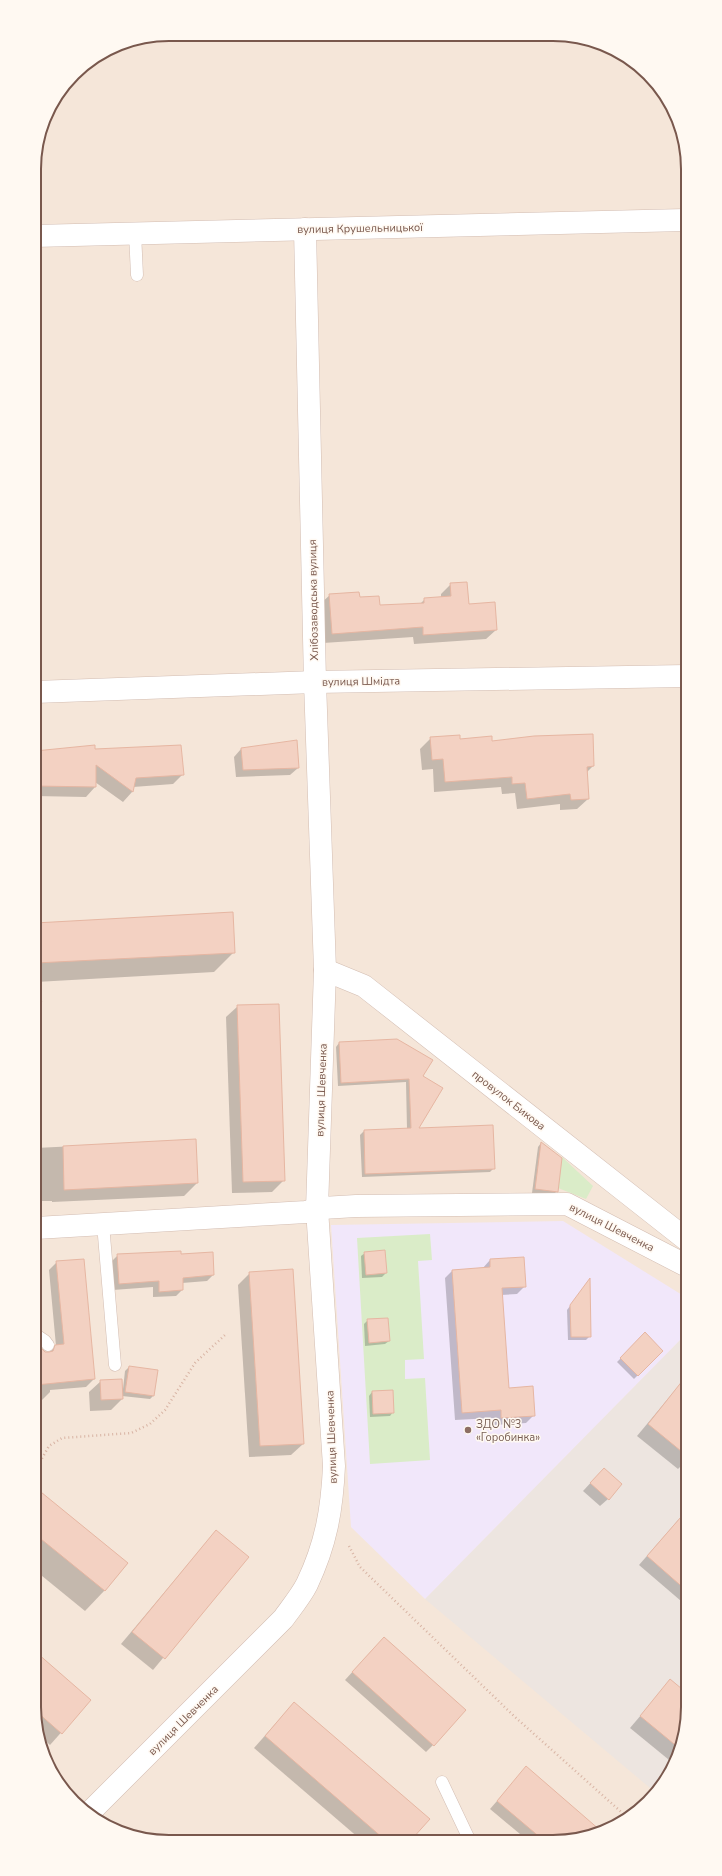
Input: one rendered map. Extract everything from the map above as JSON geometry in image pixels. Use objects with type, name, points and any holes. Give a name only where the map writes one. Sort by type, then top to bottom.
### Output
[{"type":"street","name":"вулиця Крушельницької","points":[[41,236],[681,220]]},
{"type":"street","name":"Хлібозаводська вулиця","points":[[305,229],[315,682],[325,970]]},
{"type":"street","name":"вулиця Шмідта","points":[[41,692],[315,682],[681,676]]},
{"type":"street","name":"вулиця Шевченка","points":[[93,1810],[275,1629],[306,1585],[322,1547],[332,1507],[334,1466],[317,1209],[325,970]]},
{"type":"street","name":"провулок Бикова","points":[[325,970],[364,986],[681,1235]]},
{"type":"street","name":"вулиця Шевченка","points":[[41,1228],[306,1212],[317,1209],[356,1206],[567,1204],[681,1263]]},
{"type":"lane","points":[[135,233],[137,275]]},
{"type":"lane","points":[[103,1224],[115,1365]]},
{"type":"lane","points":[[41,1338],[48,1346]]},
{"type":"lane","points":[[442,1782],[467,1835]]},
{"type":"path","points":[[41,1460],[49,1446],[62,1438],[131,1433],[150,1424],[165,1410],[195,1363],[227,1333]]},
{"type":"path","points":[[349,1546],[360,1567],[515,1717],[623,1814]]},
{"type":"shaded area","points":[[161,41],[553,41],[578,43],[610,54],[644,78],[655,91],[668,112],[679,144],[681,161],[681,1715],[679,1732],[671,1756],[664,1771],[644,1798],[631,1809],[610,1822],[578,1833],[553,1835],[169,1835],[144,1833],[112,1822],[91,1809],[78,1798],[67,1785],[54,1764],[43,1732],[41,1715],[41,161],[45,136],[51,120],[58,105],[78,78],[105,58],[120,51],[144,43]]},
{"type":"shaded area","name":"ЗДО №3 «Горобинка»","points":[[563,1221],[681,1294],[681,1339],[425,1599],[351,1527],[331,1225]]},
{"type":"shaded area","points":[[681,1339],[681,1715],[679,1732],[671,1756],[664,1771],[651,1789],[425,1599]]},
{"type":"green space","points":[[562,1157],[593,1186],[586,1199],[558,1188]]},
{"type":"green space","points":[[430,1234],[432,1260],[418,1261],[424,1359],[405,1360],[405,1379],[425,1378],[430,1460],[370,1464],[357,1238]]},
{"type":"building","points":[[467,582],[469,604],[495,602],[497,630],[423,635],[423,627],[332,634],[329,594],[359,592],[360,597],[379,596],[380,605],[424,603],[424,598],[451,596],[450,583]]},
{"type":"building","points":[[593,734],[594,766],[587,767],[589,799],[571,800],[570,794],[527,799],[525,783],[512,784],[512,777],[445,782],[443,759],[432,760],[430,737],[460,735],[460,739],[492,736],[492,741],[534,736]]},
{"type":"building","points":[[297,740],[299,768],[243,770],[241,748]]},
{"type":"building","points":[[95,745],[95,749],[181,745],[184,775],[136,778],[133,792],[96,765],[96,787],[41,786],[41,750]]},
{"type":"building","points":[[233,912],[235,953],[41,963],[41,923]]},
{"type":"building","points":[[279,1004],[285,1181],[243,1182],[237,1005]]},
{"type":"building","points":[[397,1039],[433,1060],[423,1076],[443,1088],[419,1128],[493,1125],[495,1169],[365,1174],[364,1130],[411,1128],[409,1079],[341,1083],[339,1042]]},
{"type":"building","points":[[196,1139],[198,1183],[64,1190],[63,1146]]},
{"type":"building","points":[[541,1142],[562,1158],[558,1192],[535,1189]]},
{"type":"building","points":[[385,1250],[387,1273],[366,1275],[364,1252]]},
{"type":"building","points":[[181,1251],[181,1254],[213,1252],[214,1275],[183,1278],[183,1290],[159,1292],[159,1281],[119,1284],[117,1254]]},
{"type":"building","name":"ЗДО №3 «Горобинка»","points":[[524,1257],[526,1287],[502,1288],[509,1388],[533,1386],[535,1416],[501,1418],[501,1410],[462,1413],[452,1270],[490,1267],[490,1259]]},
{"type":"building","points":[[84,1259],[95,1379],[41,1384],[41,1348],[45,1352],[49,1352],[53,1351],[55,1345],[64,1344],[56,1261]]},
{"type":"building","points":[[293,1269],[304,1444],[260,1446],[249,1272]]},
{"type":"building","points":[[590,1278],[591,1337],[571,1337],[570,1305]]},
{"type":"building","points":[[388,1318],[390,1341],[369,1343],[367,1319]]},
{"type":"building","points":[[645,1332],[663,1351],[638,1376],[620,1358]]},
{"type":"building","points":[[129,1366],[158,1370],[154,1396],[125,1392]]},
{"type":"building","points":[[122,1379],[123,1399],[101,1400],[100,1380]]},
{"type":"building","points":[[681,1383],[681,1451],[648,1424]]},
{"type":"building","points":[[393,1390],[394,1413],[373,1414],[372,1391]]},
{"type":"building","points":[[604,1468],[622,1484],[609,1500],[590,1483]]},
{"type":"building","points":[[41,1492],[128,1563],[105,1591],[41,1539]]},
{"type":"building","points":[[681,1517],[681,1586],[647,1556]]},
{"type":"building","points":[[216,1530],[249,1557],[165,1659],[132,1632]]},
{"type":"building","points":[[384,1637],[466,1710],[434,1746],[352,1672]]},
{"type":"building","points":[[41,1656],[91,1700],[62,1734],[41,1716]]},
{"type":"building","points":[[670,1679],[681,1688],[681,1715],[679,1732],[675,1745],[640,1716]]},
{"type":"building","points":[[294,1702],[430,1819],[416,1835],[379,1835],[265,1736]]},
{"type":"building","points":[[526,1766],[596,1827],[578,1833],[537,1835],[497,1801]]},
{"type":"place","name":"ЗДО №3 «Горобинка»","points":[[468,1430]]}]
